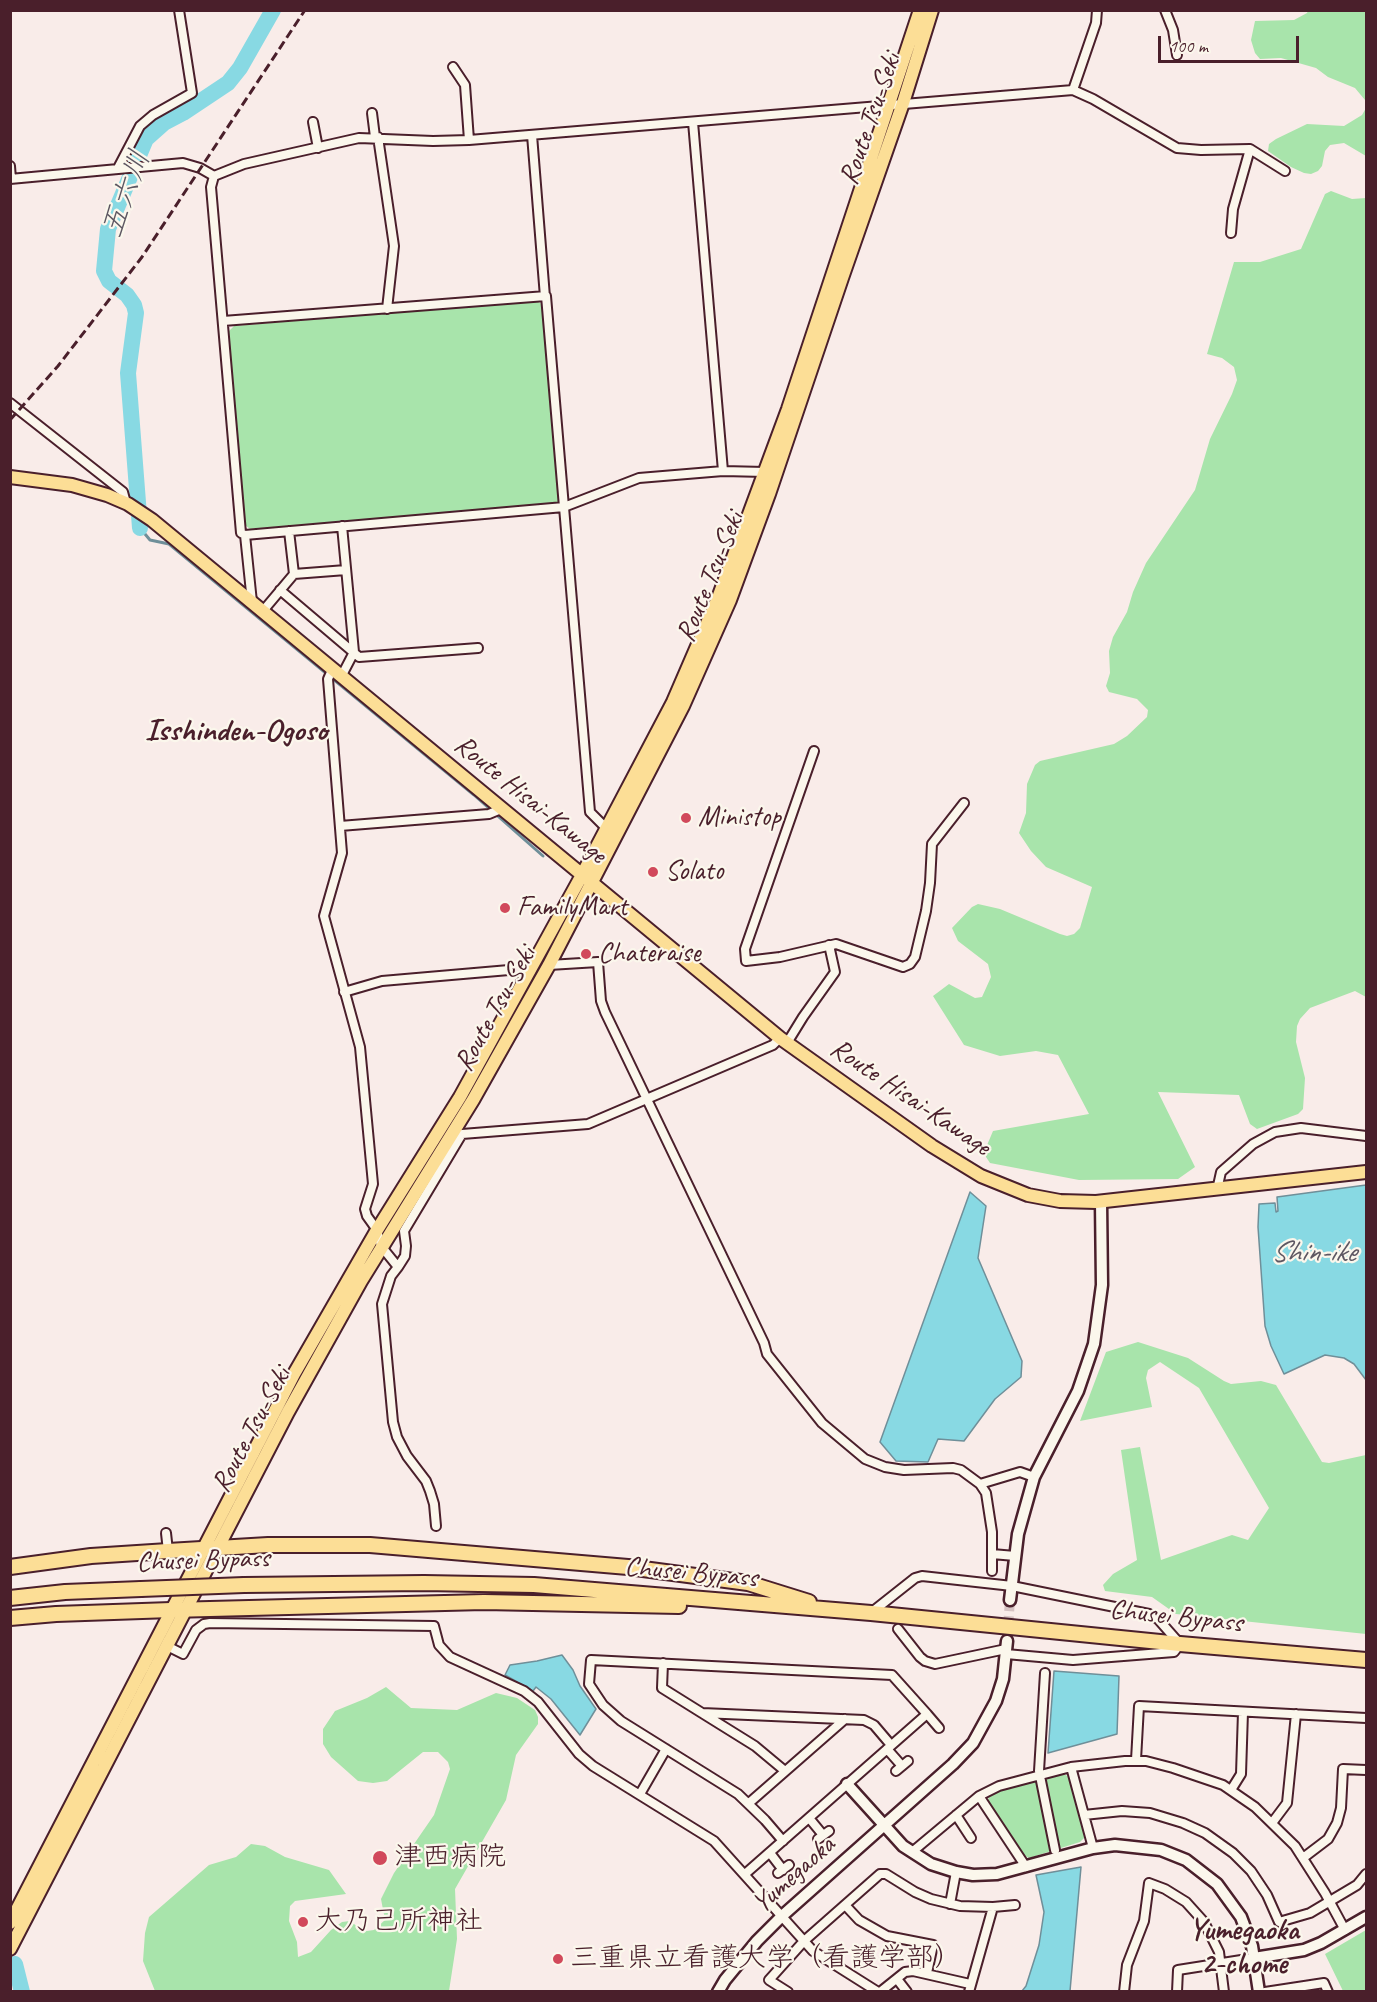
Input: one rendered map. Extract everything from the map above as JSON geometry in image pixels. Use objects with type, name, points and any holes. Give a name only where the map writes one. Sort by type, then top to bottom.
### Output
[{"type":"highway","points":[[10,1567],[91,1556],[168,1551],[268,1545],[370,1545],[628,1567],[748,1583],[834,1610]]},
{"type":"highway","name":"Chusei Bypass","points":[[10,1598],[65,1592],[244,1585],[424,1583],[534,1586],[871,1613],[1366,1660]]},
{"type":"highway","points":[[10,1618],[187,1609],[537,1602],[834,1610]]},
{"type":"main road","name":"Route Tsu-Seki","points":[[10,1923],[294,1374],[377,1230],[460,1097],[582,875],[673,702],[718,598],[788,409],[920,10]]},
{"type":"main road","name":"Route Tsu-Seki","points":[[10,1949],[288,1412],[381,1246],[473,1100],[549,965],[683,706],[730,600],[769,494],[903,103],[932,10]]},
{"type":"main road","name":"Route Hisai-Kawage","points":[[10,477],[72,485],[92,491],[127,504],[152,520],[495,811],[582,875],[784,1041],[932,1146],[981,1176],[1028,1195],[1060,1201],[1101,1202],[1366,1172]]},
{"type":"street","points":[[119,169],[140,126],[153,115],[192,93],[179,10]]},
{"type":"street","points":[[1073,90],[1096,23],[1097,10]]},
{"type":"street","points":[[1165,10],[1173,30],[1177,55]]},
{"type":"street","points":[[453,67],[465,85],[470,140]]},
{"type":"street","points":[[214,176],[244,164],[353,138],[470,140],[1073,90],[1093,99],[1177,148],[1250,149],[1286,171]]},
{"type":"street","points":[[372,113],[394,246],[387,309]]},
{"type":"street","points":[[312,122],[318,148]]},
{"type":"street","points":[[693,122],[723,471]]},
{"type":"street","points":[[532,135],[590,812],[606,828]]},
{"type":"street","points":[[1231,233],[1233,209],[1250,149]]},
{"type":"street","points":[[10,166],[11,179],[183,163],[200,168],[214,176]]},
{"type":"street","points":[[214,176],[211,187],[241,533],[245,535],[252,603]]},
{"type":"street","points":[[223,321],[545,297]]},
{"type":"street","points":[[10,403],[123,492],[127,504]]},
{"type":"street","points":[[245,535],[564,507],[639,478],[723,471],[765,472]]},
{"type":"street","points":[[92,491],[100,473]]},
{"type":"street","points":[[342,526],[354,652],[333,675],[342,853],[324,916],[360,1047],[373,1184],[365,1209],[377,1230],[381,1246],[398,1266]]},
{"type":"street","points":[[289,531],[294,574]]},
{"type":"street","points":[[262,612],[294,574],[346,570]]},
{"type":"street","points":[[280,590],[359,657],[478,648]]},
{"type":"street","points":[[814,751],[745,949],[744,962],[780,957],[836,944],[903,967],[910,964],[915,957],[923,924],[930,883],[932,844],[964,803]]},
{"type":"street","points":[[340,826],[495,811]]},
{"type":"street","points":[[436,1526],[434,1504],[426,1480],[407,1456],[397,1437],[393,1422],[382,1304],[391,1276],[405,1256],[404,1231],[462,1134],[588,1124],[784,1041],[835,972],[830,945]]},
{"type":"street","points":[[549,965],[598,962],[601,1001],[764,1343],[767,1354],[822,1423],[864,1459],[885,1467],[904,1470],[943,1468],[961,1470],[980,1484],[986,1493],[992,1532],[992,1571]]},
{"type":"street","points":[[344,992],[382,981],[509,970]]},
{"type":"street","points":[[1217,1190],[1221,1172],[1253,1144],[1275,1132],[1301,1128],[1366,1136]]},
{"type":"street","points":[[1010,1600],[1022,1518],[1034,1477],[1078,1391],[1094,1344],[1102,1285],[1101,1202]]},
{"type":"street","points":[[980,1484],[1020,1472],[1034,1477]]},
{"type":"street","points":[[166,1533],[168,1551]]},
{"type":"street","points":[[992,1554],[1016,1556]]},
{"type":"street","points":[[871,1613],[915,1578],[922,1576],[1012,1586],[1149,1614],[1158,1619],[1180,1644],[1174,1652],[1074,1660],[1006,1648],[935,1664],[920,1657],[898,1629]]},
{"type":"street","points":[[167,1646],[183,1654],[196,1630],[210,1623],[434,1626],[439,1645],[450,1657],[531,1696],[544,1708],[579,1754],[593,1766],[714,1841],[813,1951],[879,1992],[906,1972],[913,1971],[927,1973],[970,1988],[993,1907]]},
{"type":"street","name":"Yumegaoka","points":[[718,1992],[757,1941],[782,1916],[953,1764],[980,1733],[996,1701],[1003,1679],[1006,1648]]},
{"type":"street","points":[[783,1841],[749,1803],[729,1787],[621,1721],[603,1705],[589,1684],[591,1660],[892,1675],[939,1728]]},
{"type":"street","points":[[663,1664],[662,1688],[755,1746],[785,1771]]},
{"type":"street","points":[[1045,1673],[1039,1775],[1055,1850]]},
{"type":"street","points":[[1136,1760],[1139,1706],[1366,1718]]},
{"type":"street","points":[[1231,1790],[1240,1774],[1243,1712]]},
{"type":"street","points":[[702,1713],[869,1721],[902,1766]]},
{"type":"street","points":[[745,1874],[927,1714]]},
{"type":"street","points":[[1272,1823],[1283,1810],[1288,1795],[1296,1714]]},
{"type":"street","points":[[749,1803],[845,1719]]},
{"type":"street","points":[[640,1794],[666,1749]]},
{"type":"street","points":[[912,1852],[979,1796],[999,1786],[1071,1767],[1136,1760],[1173,1768],[1223,1785],[1272,1823],[1287,1836],[1304,1858],[1345,1930]]},
{"type":"street","points":[[1071,1767],[1093,1848]]},
{"type":"street","points":[[1304,1858],[1328,1839],[1337,1823],[1341,1809],[1343,1769],[1366,1770]]},
{"type":"street","points":[[847,1784],[912,1852],[931,1864],[956,1872],[974,1875],[997,1874],[1093,1848],[1115,1845],[1161,1850],[1192,1864],[1217,1884],[1235,1906],[1247,1930],[1259,1992]]},
{"type":"street","points":[[979,1796],[1026,1867]]},
{"type":"street","points":[[1084,1815],[1122,1811],[1150,1813],[1183,1823],[1205,1833],[1233,1853],[1251,1871],[1267,1895],[1279,1922],[1310,1913],[1329,1903],[1357,1885],[1366,1874]]},
{"type":"street","points":[[956,1815],[971,1838]]},
{"type":"street","points":[[809,1818],[824,1835]]},
{"type":"street","points":[[770,1852],[783,1869]]},
{"type":"street","points":[[950,1904],[956,1872]]},
{"type":"street","points":[[788,1992],[769,1980],[804,1941],[880,1874],[886,1874],[915,1892],[950,1904],[971,1907],[1015,1905]]},
{"type":"street","points":[[1124,1992],[1126,1965],[1144,1921],[1149,1883],[1176,1895],[1197,1913],[1210,1932],[1219,1952],[1224,1992]]},
{"type":"street","points":[[845,1905],[860,1920],[887,1936],[933,1945],[927,1973]]},
{"type":"street","points":[[1177,1992],[1178,1970],[1304,1950],[1321,1943],[1366,1917]]},
{"type":"street","points":[[897,1979],[907,1992]]},
{"type":"street","points":[[1265,1992],[1293,1990],[1324,1983],[1328,1992]]},
{"type":"green space","points":[[1308,11],[1366,11],[1366,105],[1365,100],[1355,88],[1328,77],[1316,68],[1281,58],[1260,59],[1255,53],[1251,40],[1255,21],[1294,20]]},
{"type":"green space","points":[[1366,108],[1366,156],[1344,143],[1330,145],[1325,151],[1322,166],[1311,174],[1291,167],[1268,151],[1269,144],[1276,139],[1307,124],[1344,126],[1362,115]]},
{"type":"green space","points":[[1331,191],[1352,199],[1366,198],[1366,997],[1355,991],[1310,1008],[1300,1019],[1296,1042],[1305,1078],[1303,1109],[1298,1114],[1257,1129],[1250,1124],[1239,1095],[1158,1092],[1195,1167],[1178,1179],[1079,1180],[990,1163],[985,1150],[993,1131],[1089,1114],[1058,1055],[1036,1051],[1000,1056],[964,1045],[933,996],[949,984],[975,998],[982,997],[991,977],[988,964],[958,941],[952,928],[972,907],[978,904],[1000,909],[1067,936],[1074,934],[1080,928],[1092,887],[1046,867],[1019,833],[1026,813],[1027,784],[1035,765],[1040,761],[1114,744],[1127,736],[1147,717],[1148,710],[1137,699],[1109,692],[1106,686],[1110,673],[1109,651],[1146,563],[1195,490],[1210,439],[1237,380],[1234,367],[1222,358],[1207,354],[1234,262],[1260,262],[1301,249],[1325,194]]},
{"type":"green space","points":[[536,301],[542,304],[559,501],[557,503],[250,529],[245,525],[228,332],[234,326]]},
{"type":"green space","points":[[1138,1342],[1188,1358],[1231,1384],[1261,1381],[1276,1385],[1322,1462],[1329,1463],[1366,1455],[1366,1634],[1176,1614],[1152,1597],[1105,1591],[1103,1585],[1113,1574],[1137,1560],[1121,1450],[1140,1447],[1161,1560],[1232,1535],[1248,1540],[1269,1508],[1199,1388],[1160,1362],[1148,1370],[1146,1378],[1152,1407],[1080,1421],[1106,1352]]},
{"type":"green space","points":[[386,1687],[411,1708],[457,1710],[496,1693],[517,1698],[535,1710],[538,1717],[538,1724],[516,1755],[506,1800],[455,1889],[457,1939],[449,1991],[155,1991],[143,1961],[145,1933],[149,1917],[209,1865],[236,1857],[251,1844],[265,1846],[285,1857],[329,1870],[346,1894],[295,1901],[290,1906],[289,1921],[297,1942],[298,1957],[311,1952],[331,1930],[342,1922],[350,1921],[367,1931],[374,1930],[385,1920],[381,1899],[394,1873],[434,1815],[450,1769],[448,1762],[438,1752],[423,1752],[387,1781],[373,1783],[358,1781],[331,1757],[323,1744],[323,1729],[335,1711],[367,1698]]},
{"type":"green space","points":[[1062,1773],[1069,1777],[1085,1837],[1080,1842],[1029,1858],[1023,1855],[988,1801],[989,1794]]},
{"type":"green space","points":[[1366,1930],[1366,1991],[1343,1991],[1325,1954]]},
{"type":"water","name":"Shin-ike","points":[[1366,1185],[1366,1380],[1354,1364],[1344,1358],[1325,1355],[1284,1374],[1265,1326],[1258,1227],[1259,1204],[1275,1203],[1276,1212],[1278,1211],[1277,1197]]},
{"type":"water","points":[[970,1192],[986,1206],[978,1258],[1022,1361],[1021,1377],[995,1399],[964,1441],[938,1439],[928,1462],[896,1461],[880,1442]]},
{"type":"water","points":[[562,1655],[596,1709],[580,1735],[551,1699],[536,1687],[533,1691],[505,1675],[510,1665]]},
{"type":"water","points":[[1054,1671],[1119,1676],[1117,1734],[1048,1753]]},
{"type":"water","points":[[1081,1867],[1070,1991],[1022,1991],[1026,1986],[1039,1945],[1044,1912],[1036,1875]]},
{"type":"waterway","name":"五六川","points":[[140,528],[128,373],[136,313],[127,295],[109,281],[104,271],[108,229],[146,139],[164,123],[228,83],[240,68],[273,10]]},
{"type":"waterway","points":[[140,528],[150,540],[169,544],[474,795],[543,856]]},
{"type":"waterway","points":[[15,1964],[22,1992]]},
{"type":"tunnel","points":[[1007,1641],[1010,1600]]},
{"type":"railway","points":[[10,420],[58,366],[142,257],[305,10]]},
{"type":"place","name":"Ministop","points":[[686,818]]},
{"type":"place","name":"Solato","points":[[653,872]]},
{"type":"place","name":"FamilyMart","points":[[505,908]]},
{"type":"place","name":"Chateraise","points":[[586,954]]},
{"type":"place","name":"津西病院","points":[[380,1858]]},
{"type":"place","name":"大乃己所神社","points":[[303,1922]]},
{"type":"place","name":"三重県立看護大学（看護学部）","points":[[558,1959]]},
{"type":"district","name":"Isshinden-Ogoso","points":[[236,732]]},
{"type":"district","name":"Yumegaoka 2-chome","points":[[1244,1948]]}]
